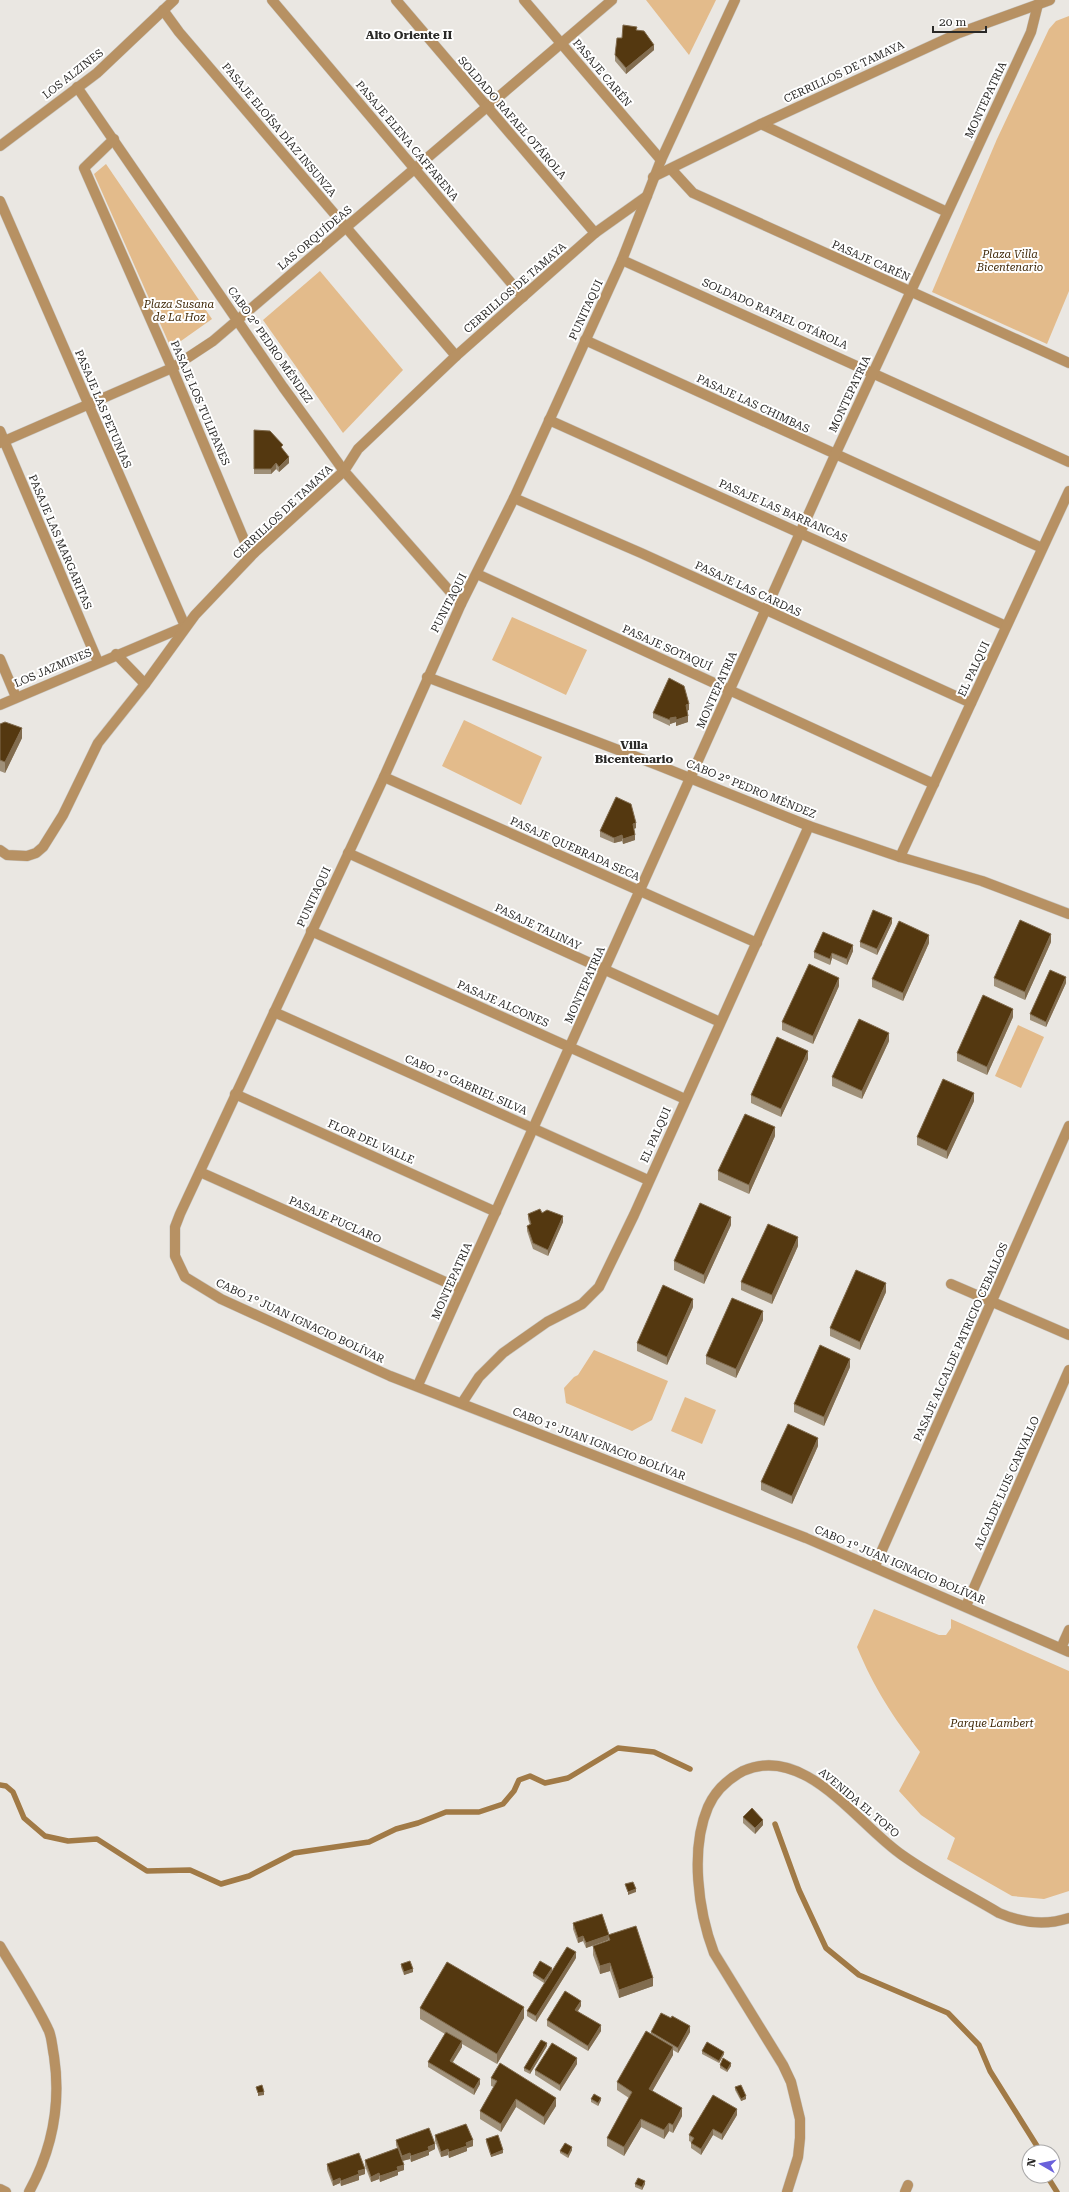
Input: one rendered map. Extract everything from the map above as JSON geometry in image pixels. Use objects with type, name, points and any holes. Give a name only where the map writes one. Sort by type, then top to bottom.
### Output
[{"type":"street","name":"LOS ALZINES","points":[[0,146],[97,73],[174,0]]},
{"type":"street","name":"PASAJE ELENA CAFFARENA","points":[[272,0],[523,297]]},
{"type":"street","name":"SOLDADO RAFAEL OTÁROLA","points":[[396,0],[595,233]]},
{"type":"street","name":"PASAJE CARÉN","points":[[524,0],[661,160]]},
{"type":"street","name":"LAS ORQUÍDEAS","points":[[2,442],[172,368],[213,341],[612,0]]},
{"type":"street","name":"PUNITAQUI","points":[[180,1214],[384,777],[427,677],[461,604],[514,498],[622,260],[661,160],[735,0]]},
{"type":"street","name":"CERRILLOS DE TAMAYA","points":[[654,177],[761,124],[959,33],[1050,0]]},
{"type":"street","name":"MONTEPATRIA","points":[[418,1385],[731,690],[765,610],[835,455],[1031,32],[1038,4]]},
{"type":"street","name":"PASAJE ELOÍSA DÍAZ INSUNZA","points":[[163,10],[175,27],[456,356]]},
{"type":"street","name":"CABO 2° PEDRO MÉNDEZ","points":[[77,87],[344,471],[461,604]]},
{"type":"street","points":[[761,124],[947,212]]},
{"type":"street","name":"PASAJE LOS TULIPANES","points":[[114,139],[84,168],[172,368],[245,542],[254,554]]},
{"type":"street","name":"PASAJE CARÉN","points":[[671,169],[692,193],[1069,363]]},
{"type":"street","name":"CERRILLOS DE TAMAYA","points":[[0,850],[7,855],[27,856],[36,853],[43,847],[63,815],[98,743],[145,684],[185,626],[254,554],[344,471],[358,449],[456,356],[595,233],[647,196]]},
{"type":"street","name":"PASAJE LAS PETUNIAS","points":[[0,201],[185,626]]},
{"type":"street","name":"SOLDADO RAFAEL OTÁROLA","points":[[622,260],[1069,462]]},
{"type":"street","name":"PASAJE LAS CHIMBAS","points":[[585,340],[1042,548]]},
{"type":"street","name":"PASAJE LAS BARRANCAS","points":[[549,420],[1006,626]]},
{"type":"street","name":"PASAJE LAS MARGARITAS","points":[[0,431],[2,442],[98,662]]},
{"type":"street","name":"EL PALQUI","points":[[900,857],[1069,490]]},
{"type":"street","name":"PASAJE LAS CARDAS","points":[[514,498],[642,553],[971,703]]},
{"type":"street","name":"PASAJE SOTAQUÍ","points":[[477,574],[934,784]]},
{"type":"street","name":"LOS JAZMINES","points":[[0,705],[116,654],[185,626]]},
{"type":"street","points":[[116,654],[145,684]]},
{"type":"street","points":[[0,659],[16,697]]},
{"type":"street","name":"CABO 2° PEDRO MÉNDEZ","points":[[427,677],[691,778],[809,826],[900,857],[982,881],[1069,914]]},
{"type":"street","name":"PASAJE QUEBRADA SECA","points":[[384,777],[757,944]]},
{"type":"street","name":"EL PALQUI","points":[[462,1403],[479,1377],[503,1353],[535,1330],[572,1311],[592,1296],[605,1276],[757,944],[809,826]]},
{"type":"street","name":"PASAJE TALINAY","points":[[348,853],[720,1022]]},
{"type":"street","name":"PASAJE ALCONES","points":[[311,931],[685,1099]]},
{"type":"street","name":"CABO 1° GABRIEL SILVA","points":[[274,1012],[648,1180]]},
{"type":"street","name":"FLOR DEL VALLE","points":[[235,1094],[496,1212]]},
{"type":"street","name":"PASAJE ALCALDE PATRICIO CEBALLOS","points":[[875,1566],[1069,1126]]},
{"type":"street","name":"PASAJE PUCLARO","points":[[200,1172],[461,1289]]},
{"type":"street","name":"CABO 1° JUAN IGNACIO BOLÍVAR","points":[[180,1214],[175,1227],[175,1256],[185,1277],[221,1299],[390,1376],[418,1385],[875,1566],[1065,1650]]},
{"type":"street","points":[[951,1284],[1069,1335]]},
{"type":"street","name":"ALCALDE LUIS CARVALLO","points":[[966,1606],[1069,1370]]},
{"type":"street","points":[[1065,1650],[1069,1630]]},
{"type":"street","name":"AVENIDA EL TOFO","points":[[787,2192],[796,2169],[800,2138],[796,2100],[783,2065],[714,1953],[707,1934],[699,1896],[699,1852],[704,1820],[711,1800],[726,1782],[736,1775],[760,1766],[786,1767],[799,1770],[820,1785],[902,1855],[999,1913],[1011,1918],[1037,1923],[1053,1922],[1069,1918]]},
{"type":"street","points":[[0,1946],[49,2030],[55,2067],[56,2105],[53,2125],[42,2164],[29,2192]]},
{"type":"street","points":[[0,2189],[6,2192]]},
{"type":"green space","points":[[646,0],[716,0],[689,55]]},
{"type":"green space","name":"Plaza Villa Bicentenario","points":[[1069,16],[1069,291],[1047,344],[932,292],[997,139],[1049,29],[1056,21]]},
{"type":"green space","name":"Plaza Susana de La Hoz","points":[[106,164],[212,319],[171,348],[94,174]]},
{"type":"green space","points":[[320,271],[403,370],[343,433],[263,320]]},
{"type":"green space","points":[[512,617],[587,650],[566,695],[492,660]]},
{"type":"green space","points":[[464,720],[542,757],[521,805],[442,766]]},
{"type":"green space","points":[[1018,1025],[1044,1037],[1021,1088],[995,1076]]},
{"type":"green space","points":[[594,1350],[668,1381],[652,1420],[632,1431],[566,1403],[564,1388],[574,1377],[578,1375]]},
{"type":"green space","points":[[685,1397],[716,1410],[702,1444],[671,1431]]},
{"type":"green space","name":"Parque Lambert","points":[[874,1609],[939,1635],[946,1635],[951,1628],[951,1619],[1069,1671],[1069,1891],[1044,1899],[1012,1896],[947,1859],[955,1838],[921,1815],[899,1791],[920,1752],[901,1727],[885,1702],[870,1676],[857,1647]]},
{"type":"building","points":[[623,25],[637,27],[636,30],[644,31],[654,45],[626,68],[615,55],[617,38],[622,38]]},
{"type":"building","points":[[254,430],[270,431],[283,445],[281,447],[289,457],[279,467],[276,463],[271,469],[254,469]]},
{"type":"building","points":[[669,678],[684,686],[689,704],[686,705],[688,716],[676,720],[676,717],[670,718],[670,720],[653,713]]},
{"type":"building","points":[[5,722],[22,728],[5,762],[0,760],[0,724]]},
{"type":"building","points":[[616,797],[631,804],[636,823],[633,824],[635,835],[623,839],[622,835],[614,838],[600,831]]},
{"type":"building","points":[[873,910],[892,918],[877,949],[860,942]]},
{"type":"building","points":[[1020,920],[1051,934],[1025,992],[994,978]]},
{"type":"building","points":[[899,921],[929,935],[903,993],[872,979]]},
{"type":"building","points":[[823,932],[853,945],[847,959],[832,953],[830,959],[814,952]]},
{"type":"building","points":[[809,964],[839,978],[813,1036],[782,1022]]},
{"type":"building","points":[[1050,970],[1066,977],[1046,1022],[1030,1014]]},
{"type":"building","points":[[983,995],[1013,1009],[987,1067],[957,1053]]},
{"type":"building","points":[[859,1019],[889,1033],[862,1091],[832,1077]]},
{"type":"building","points":[[777,1037],[808,1051],[781,1109],[751,1095]]},
{"type":"building","points":[[943,1079],[974,1093],[947,1151],[917,1137]]},
{"type":"building","points":[[745,1114],[775,1127],[749,1185],[718,1171]]},
{"type":"building","points":[[700,1203],[731,1217],[704,1275],[674,1261]]},
{"type":"building","points":[[540,1209],[542,1213],[547,1210],[563,1216],[548,1250],[533,1243],[527,1226],[531,1224],[528,1214]]},
{"type":"building","points":[[768,1224],[798,1237],[772,1295],[741,1282]]},
{"type":"building","points":[[856,1270],[886,1283],[860,1342],[830,1328]]},
{"type":"building","points":[[663,1285],[693,1299],[667,1357],[637,1343]]},
{"type":"building","points":[[732,1298],[763,1311],[736,1369],[706,1356]]},
{"type":"building","points":[[820,1345],[850,1359],[824,1417],[794,1404]]},
{"type":"building","points":[[788,1424],[818,1438],[792,1496],[761,1482]]},
{"type":"building","points":[[752,1808],[763,1820],[755,1828],[743,1817]]},
{"type":"building","points":[[633,1882],[636,1889],[628,1892],[625,1884]]},
{"type":"building","points":[[602,1914],[609,1935],[586,1943],[583,1936],[578,1938],[573,1923]]},
{"type":"building","points":[[636,1926],[653,1978],[619,1990],[610,1963],[600,1966],[593,1946],[610,1940],[608,1935]]},
{"type":"building","points":[[567,1947],[576,1952],[536,2016],[527,2011]]},
{"type":"building","points":[[410,1961],[413,1969],[404,1972],[401,1964]]},
{"type":"building","points":[[540,1961],[552,1968],[544,1980],[533,1973]]},
{"type":"building","points":[[447,1962],[524,2007],[497,2054],[420,2008]]},
{"type":"building","points":[[565,1991],[581,2001],[575,2010],[601,2025],[588,2046],[547,2020]]},
{"type":"building","points":[[661,2013],[671,2018],[672,2016],[690,2026],[678,2048],[651,2032]]},
{"type":"building","points":[[646,2031],[673,2047],[649,2089],[682,2108],[673,2125],[669,2123],[664,2130],[641,2119],[624,2147],[607,2138],[632,2092],[617,2082]]},
{"type":"building","points":[[446,2032],[462,2041],[450,2061],[480,2079],[474,2089],[428,2062]]},
{"type":"building","points":[[541,2040],[547,2043],[530,2071],[524,2068]]},
{"type":"building","points":[[707,2042],[724,2052],[719,2061],[702,2051]]},
{"type":"building","points":[[552,2043],[577,2058],[560,2085],[535,2070]]},
{"type":"building","points":[[723,2058],[731,2063],[727,2070],[720,2065]]},
{"type":"building","points":[[500,2063],[556,2098],[544,2117],[516,2099],[501,2124],[480,2111],[497,2081],[491,2078]]},
{"type":"building","points":[[262,2085],[264,2092],[258,2093],[256,2087]]},
{"type":"building","points":[[741,2085],[746,2096],[741,2099],[735,2087]]},
{"type":"building","points":[[594,2094],[601,2098],[598,2103],[591,2099]]},
{"type":"building","points":[[713,2095],[737,2109],[722,2134],[713,2129],[701,2149],[691,2143],[694,2138],[689,2135]]},
{"type":"building","points":[[466,2124],[473,2140],[466,2143],[467,2146],[449,2152],[448,2149],[441,2152],[435,2135]]},
{"type":"building","points":[[429,2128],[435,2144],[428,2147],[429,2150],[411,2156],[410,2153],[402,2156],[396,2140]]},
{"type":"building","points":[[498,2135],[503,2150],[491,2155],[486,2139]]},
{"type":"building","points":[[565,2143],[572,2147],[568,2155],[560,2151]]},
{"type":"building","points":[[398,2148],[404,2165],[397,2167],[398,2170],[380,2176],[379,2173],[371,2177],[365,2160]]},
{"type":"building","points":[[359,2153],[365,2169],[358,2171],[359,2174],[341,2181],[340,2178],[333,2181],[327,2164]]},
{"type":"building","points":[[638,2178],[645,2181],[642,2187],[635,2184]]},
{"type":"waterway","points":[[0,1785],[6,1786],[13,1792],[24,1818],[45,1836],[68,1841],[97,1839],[147,1871],[190,1870],[221,1884],[249,1876],[294,1853],[369,1842],[396,1829],[418,1823],[446,1812],[479,1812],[503,1804],[514,1791],[519,1780],[530,1776],[545,1783],[568,1778],[618,1748],[654,1752],[690,1769]]},
{"type":"waterway","points":[[775,1824],[799,1890],[826,1948],[859,1975],[948,2013],[979,2045],[990,2071],[1036,2144]]},
{"type":"waterway","points":[[1052,2184],[1057,2192]]},
{"type":"district","name":"Alto Oriente II","points":[[409,35]]},
{"type":"district","name":"Villa Bicentenario","points":[[634,752]]}]
